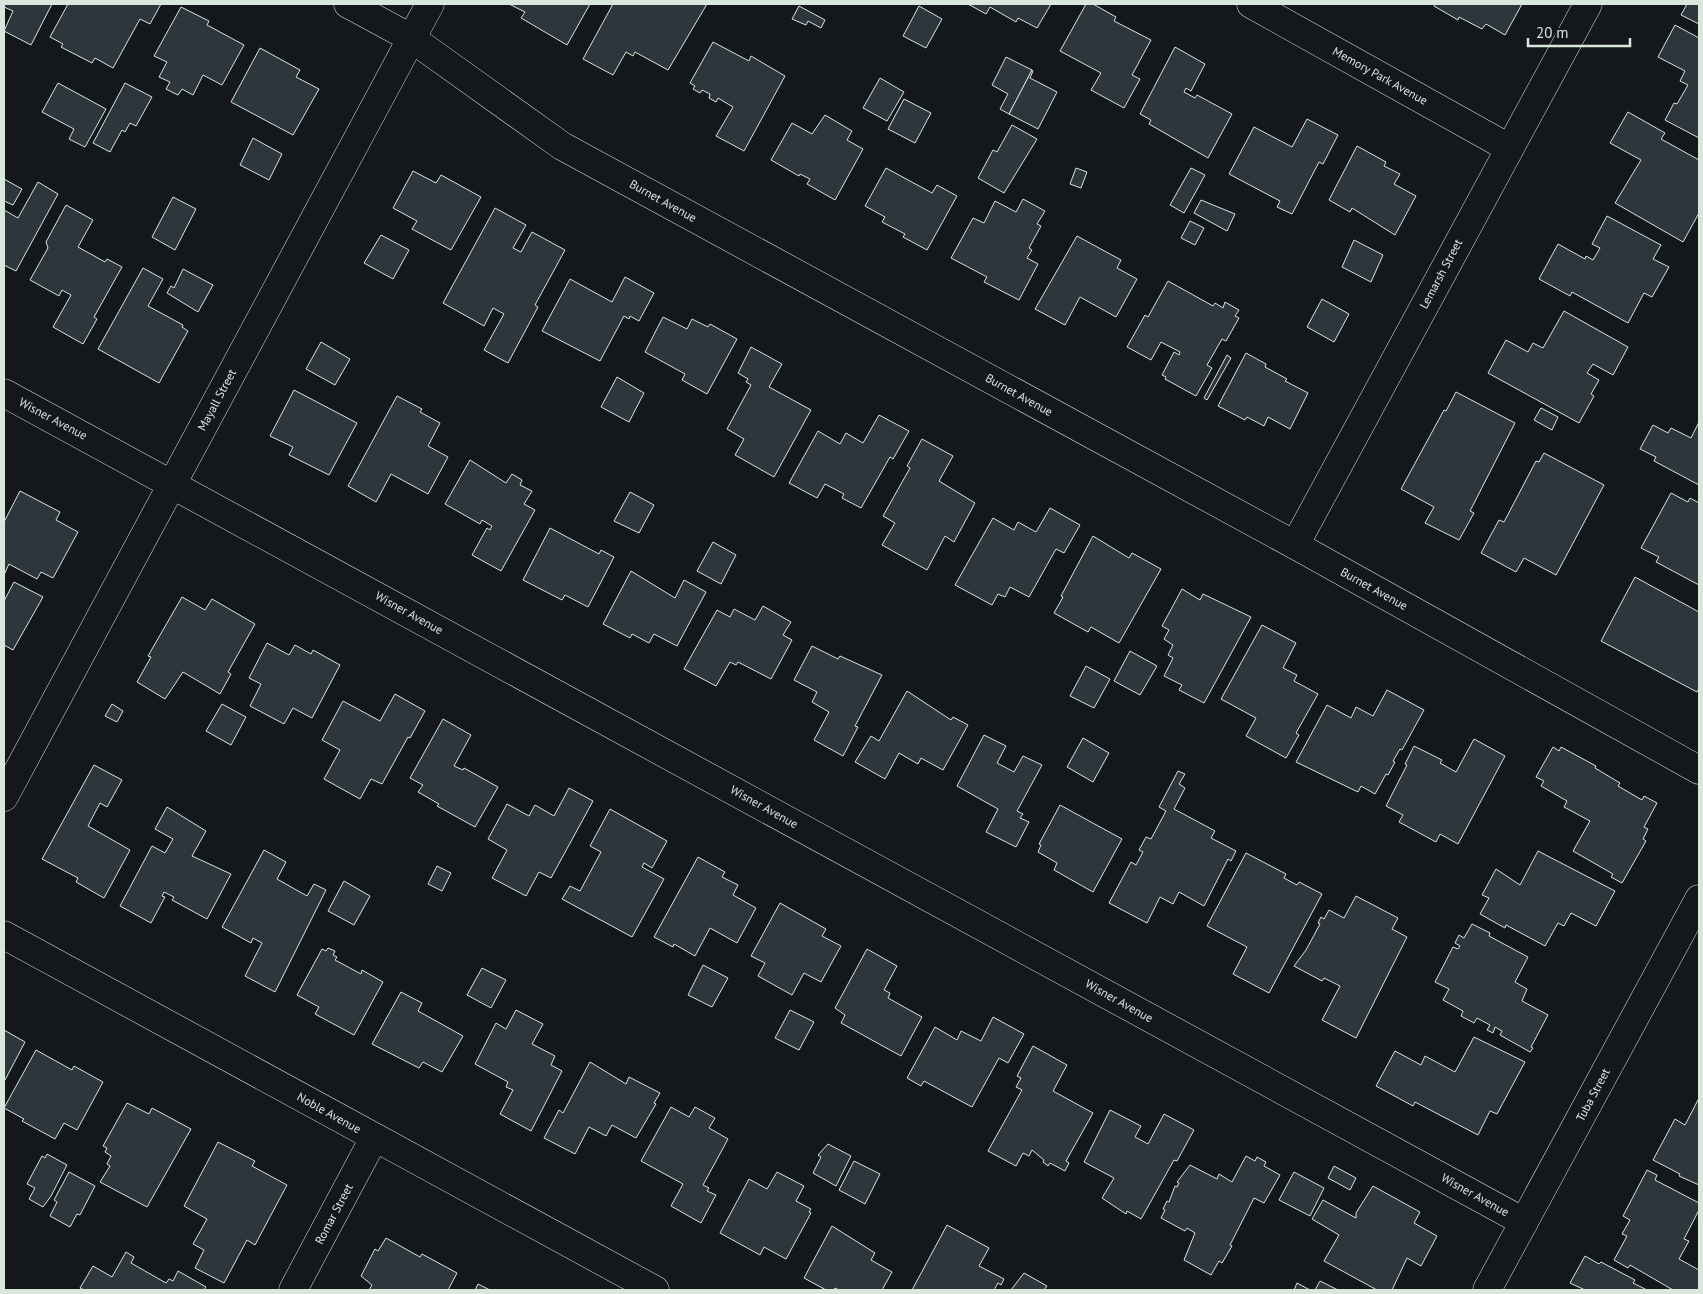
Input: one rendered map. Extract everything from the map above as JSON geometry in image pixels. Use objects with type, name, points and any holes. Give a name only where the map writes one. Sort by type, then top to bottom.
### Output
[{"type":"street","name":"Burnet Avenue","points":[[348,4],[411,38],[562,146],[1295,546],[1699,770]]},
{"type":"street","name":"Mayall Street","points":[[4,797],[430,4]]},
{"type":"street","name":"Memory Park Avenue","points":[[1251,4],[1509,148]]},
{"type":"street","name":"Lemarsh Street","points":[[1295,546],[1588,4]]},
{"type":"street","name":"Wisner Avenue","points":[[4,393],[1524,1222]]},
{"type":"street","name":"Tuba Street","points":[[1487,1290],[1699,899]]},
{"type":"street","name":"Noble Avenue","points":[[4,934],[655,1290]]},
{"type":"street","name":"Romar Street","points":[[293,1290],[374,1138]]},
{"type":"building","points":[[4,4],[52,4],[31,45],[4,31],[13,11],[4,7]]},
{"type":"building","points":[[68,4],[161,4],[150,24],[140,19],[113,68],[95,58],[92,63],[61,47],[63,44],[50,37]]},
{"type":"building","points":[[509,4],[590,4],[567,45],[521,18],[525,12]]},
{"type":"building","points":[[613,4],[707,4],[668,70],[635,52],[633,56],[626,52],[613,75],[583,59]]},
{"type":"building","points":[[968,4],[1051,4],[1037,28],[1018,18],[1016,22],[990,7],[986,14]]},
{"type":"building","points":[[1086,4],[1093,4],[1116,17],[1114,21],[1151,40],[1132,75],[1140,79],[1124,108],[1091,90],[1101,73],[1060,51]]},
{"type":"building","points":[[1435,4],[1522,4],[1505,35],[1486,24],[1482,29],[1459,17],[1458,20],[1434,6]]},
{"type":"building","points":[[1687,4],[1699,4],[1699,24],[1681,15]]},
{"type":"building","points":[[799,6],[825,20],[821,28],[808,21],[806,25],[792,19]]},
{"type":"building","points":[[919,6],[942,19],[926,48],[903,36]]},
{"type":"building","points":[[181,7],[209,21],[207,25],[244,45],[222,85],[203,75],[193,95],[182,89],[178,95],[166,89],[170,82],[159,77],[167,62],[154,56]]},
{"type":"building","points":[[1675,25],[1699,38],[1699,138],[1665,120],[1674,103],[1677,104],[1688,85],[1680,81],[1685,71],[1658,57]]},
{"type":"building","points":[[713,42],[749,61],[751,56],[785,76],[744,151],[716,136],[733,107],[718,98],[716,102],[709,98],[710,94],[702,90],[700,93],[693,89],[695,86],[690,83]]},
{"type":"building","points":[[1175,47],[1205,64],[1191,91],[1186,88],[1184,92],[1195,98],[1197,95],[1232,114],[1208,158],[1149,124],[1151,120],[1140,114]]},
{"type":"building","points":[[260,48],[300,70],[296,77],[319,89],[293,135],[231,102]]},
{"type":"building","points":[[1006,57],[1032,70],[1009,114],[1000,109],[1008,94],[992,85]]},
{"type":"building","points":[[1032,70],[1030,78],[1057,92],[1038,129],[1009,114]]},
{"type":"building","points":[[880,78],[904,92],[887,121],[863,108]]},
{"type":"building","points":[[58,83],[106,109],[85,147],[69,139],[74,129],[42,112]]},
{"type":"building","points":[[125,83],[152,97],[136,126],[130,123],[125,132],[122,130],[110,152],[93,143]]},
{"type":"building","points":[[904,99],[931,113],[915,143],[888,129]]},
{"type":"building","points":[[1628,112],[1665,133],[1661,139],[1699,160],[1699,213],[1683,242],[1615,203],[1641,160],[1610,143]]},
{"type":"building","points":[[825,115],[852,131],[847,140],[863,149],[835,200],[807,184],[810,179],[800,174],[799,176],[771,160],[792,123],[812,134]]},
{"type":"building","points":[[1307,119],[1338,135],[1323,164],[1319,162],[1292,214],[1277,207],[1280,201],[1229,174],[1254,127],[1292,147]]},
{"type":"building","points":[[1012,125],[1037,139],[1004,193],[978,178],[993,150],[997,152]]},
{"type":"building","points":[[253,138],[282,154],[269,180],[240,165]]},
{"type":"building","points":[[1357,146],[1386,162],[1384,166],[1400,174],[1394,184],[1416,196],[1395,235],[1352,208],[1350,212],[1329,200]]},
{"type":"building","points":[[886,168],[932,193],[937,185],[957,196],[927,250],[903,237],[905,234],[882,222],[885,217],[865,206]]},
{"type":"building","points":[[1076,168],[1087,172],[1081,188],[1070,184]]},
{"type":"building","points":[[1191,168],[1205,175],[1184,213],[1170,205]]},
{"type":"building","points":[[413,171],[436,183],[441,175],[481,197],[451,250],[412,229],[417,221],[393,208]]},
{"type":"building","points":[[4,179],[22,189],[13,205],[4,201]]},
{"type":"building","points":[[38,182],[58,194],[16,271],[4,265],[4,210],[18,218]]},
{"type":"building","points":[[173,197],[196,209],[175,250],[152,237]]},
{"type":"building","points":[[1023,199],[1045,211],[1037,224],[1041,226],[1029,248],[1032,250],[1027,258],[1038,264],[1019,300],[984,282],[987,277],[951,258],[973,218],[984,223],[995,201],[1016,212]]},
{"type":"building","points":[[1201,200],[1235,214],[1227,231],[1194,213]]},
{"type":"building","points":[[66,205],[93,220],[78,247],[105,262],[107,259],[122,267],[94,317],[97,319],[83,344],[53,327],[71,295],[62,290],[59,296],[30,280],[48,248],[46,242]]},
{"type":"building","points":[[495,208],[526,225],[513,248],[521,252],[532,232],[565,250],[535,305],[538,307],[508,363],[484,350],[504,314],[493,308],[484,326],[443,303]]},
{"type":"building","points":[[1607,216],[1661,245],[1653,259],[1669,267],[1652,297],[1644,293],[1628,323],[1572,292],[1570,296],[1539,279],[1558,244],[1585,259],[1586,256],[1593,260],[1600,248],[1592,244]]},
{"type":"building","points":[[1190,221],[1204,228],[1195,245],[1181,238]]},
{"type":"building","points":[[381,235],[409,250],[393,279],[364,263]]},
{"type":"building","points":[[1077,236],[1121,260],[1117,268],[1137,279],[1116,317],[1080,297],[1065,325],[1035,309]]},
{"type":"building","points":[[1354,240],[1383,255],[1371,282],[1342,267]]},
{"type":"building","points":[[143,268],[163,279],[148,306],[183,325],[182,327],[188,331],[159,383],[98,349]]},
{"type":"building","points":[[183,269],[213,285],[198,312],[167,293],[171,286],[174,288]]},
{"type":"building","points":[[625,277],[654,293],[639,321],[630,316],[629,319],[624,316],[600,361],[542,331],[570,279],[612,302]]},
{"type":"building","points":[[1168,281],[1213,306],[1215,303],[1223,308],[1225,302],[1239,310],[1235,316],[1239,318],[1226,341],[1222,339],[1207,365],[1212,368],[1196,396],[1165,379],[1166,377],[1162,375],[1174,352],[1179,355],[1180,352],[1161,342],[1151,360],[1127,347],[1145,315],[1148,317]]},
{"type":"building","points":[[1322,299],[1349,314],[1334,342],[1307,327]]},
{"type":"building","points":[[1564,311],[1628,347],[1613,375],[1593,364],[1587,373],[1599,380],[1591,394],[1594,396],[1579,423],[1488,373],[1506,340],[1528,352],[1533,343],[1543,348]]},
{"type":"building","points":[[663,317],[687,329],[692,319],[708,327],[710,324],[737,339],[707,394],[682,380],[685,374],[645,352]]},
{"type":"building","points":[[321,342],[350,359],[335,385],[306,369]]},
{"type":"building","points":[[751,347],[782,364],[769,387],[811,410],[774,477],[735,455],[744,439],[727,429],[751,385],[746,382],[748,379],[738,373]]},
{"type":"building","points":[[1246,353],[1266,364],[1265,367],[1287,379],[1285,381],[1308,393],[1290,429],[1268,417],[1264,426],[1247,417],[1245,420],[1218,406]]},
{"type":"building","points":[[1227,355],[1231,358],[1207,400],[1204,398]]},
{"type":"building","points":[[617,377],[644,393],[629,422],[601,407]]},
{"type":"building","points":[[294,390],[357,423],[329,475],[289,455],[293,447],[270,436]]},
{"type":"building","points":[[1456,392],[1515,423],[1470,511],[1474,513],[1459,540],[1425,523],[1434,507],[1401,489],[1444,410],[1446,411]]},
{"type":"building","points":[[397,396],[422,409],[420,412],[440,423],[428,446],[448,457],[428,494],[391,474],[376,502],[348,486]]},
{"type":"building","points":[[1541,408],[1558,417],[1552,430],[1534,420]]},
{"type":"building","points":[[879,415],[909,431],[893,459],[890,457],[861,508],[842,498],[844,494],[825,484],[817,498],[789,483],[818,431],[840,444],[846,433],[863,443]]},
{"type":"building","points":[[1699,422],[1699,485],[1654,461],[1656,457],[1640,449],[1653,425],[1668,433],[1671,428],[1691,438]]},
{"type":"building","points":[[922,439],[953,456],[939,481],[975,503],[954,542],[945,536],[927,570],[882,545],[895,523],[883,516],[910,468],[907,466]]},
{"type":"building","points":[[1544,453],[1604,485],[1556,575],[1524,558],[1516,572],[1481,553],[1499,520],[1504,522],[1536,461],[1539,462]]},
{"type":"building","points":[[470,460],[506,483],[512,474],[522,480],[520,485],[532,491],[524,504],[535,510],[501,571],[472,555],[487,528],[490,530],[492,526],[482,520],[480,524],[445,504]]},
{"type":"building","points":[[20,491],[60,512],[56,520],[78,532],[53,578],[41,572],[37,579],[9,564],[4,575],[4,522]]},
{"type":"building","points":[[630,492],[654,505],[639,533],[614,521]]},
{"type":"building","points":[[1671,493],[1688,502],[1690,498],[1699,503],[1699,585],[1656,562],[1659,557],[1641,548]]},
{"type":"building","points":[[1050,508],[1080,525],[1064,553],[1056,549],[1029,597],[1010,587],[1005,597],[998,594],[992,605],[955,585],[993,518],[1014,530],[1018,522],[1036,532]]},
{"type":"building","points":[[550,528],[599,554],[601,550],[614,557],[588,607],[565,595],[562,600],[523,580]]},
{"type":"building","points":[[1093,536],[1129,558],[1132,553],[1161,569],[1119,643],[1091,627],[1088,632],[1054,613]]},
{"type":"building","points":[[713,542],[736,555],[721,584],[697,571]]},
{"type":"building","points":[[631,571],[675,598],[684,580],[706,592],[677,646],[654,634],[649,643],[632,634],[630,638],[603,624]]},
{"type":"building","points":[[1635,577],[1699,612],[1699,688],[1697,692],[1601,641]]},
{"type":"building","points":[[14,582],[43,597],[13,650],[4,645],[4,601]]},
{"type":"building","points":[[1182,589],[1200,600],[1203,594],[1251,617],[1204,703],[1179,690],[1182,685],[1164,676],[1173,658],[1168,655],[1173,645],[1164,639],[1169,630],[1162,626]]},
{"type":"building","points":[[182,597],[205,610],[212,599],[255,624],[228,672],[231,674],[220,694],[183,672],[165,699],[137,682],[151,657],[148,656]]},
{"type":"building","points":[[763,606],[791,622],[783,635],[792,640],[771,679],[738,662],[736,665],[730,662],[716,686],[684,669],[717,610],[730,617],[734,609],[755,620]]},
{"type":"building","points":[[1262,625],[1296,643],[1283,668],[1297,675],[1294,681],[1318,694],[1296,733],[1299,735],[1286,758],[1246,736],[1256,718],[1221,699]]},
{"type":"building","points":[[267,643],[289,655],[295,645],[311,654],[313,650],[340,665],[312,718],[293,708],[284,724],[250,706],[261,684],[249,678]]},
{"type":"building","points":[[812,646],[838,659],[840,656],[882,675],[855,726],[858,727],[843,756],[814,740],[829,712],[812,702],[817,692],[794,680]]},
{"type":"building","points":[[1130,651],[1157,666],[1140,695],[1114,681]]},
{"type":"building","points":[[1086,666],[1110,679],[1094,708],[1070,696]]},
{"type":"building","points":[[1387,690],[1424,710],[1402,750],[1400,749],[1393,761],[1395,762],[1388,775],[1386,774],[1375,794],[1361,786],[1358,792],[1296,762],[1327,705],[1351,718],[1356,707],[1373,716]]},
{"type":"building","points":[[907,691],[951,720],[953,717],[968,725],[943,770],[921,758],[918,764],[899,753],[885,779],[855,762],[871,736],[879,741]]},
{"type":"building","points":[[395,694],[425,711],[382,784],[371,779],[360,799],[324,779],[340,750],[322,740],[343,701],[380,721]]},
{"type":"building","points":[[112,704],[123,711],[117,722],[105,716]]},
{"type":"building","points":[[222,704],[246,717],[231,745],[206,731]]},
{"type":"building","points":[[443,719],[471,735],[454,766],[463,770],[464,768],[498,787],[475,827],[437,806],[439,804],[418,792],[423,785],[410,778]]},
{"type":"building","points":[[984,735],[1006,746],[997,763],[1014,772],[1023,756],[1042,765],[1017,811],[1023,814],[1020,818],[1029,822],[1016,847],[986,832],[998,809],[957,786]]},
{"type":"building","points":[[1083,738],[1109,753],[1093,782],[1067,767]]},
{"type":"building","points":[[1474,739],[1505,756],[1458,844],[1440,834],[1436,842],[1399,822],[1403,815],[1386,806],[1407,765],[1405,764],[1414,746],[1442,760],[1440,763],[1456,772]]},
{"type":"building","points":[[1553,747],[1559,751],[1561,747],[1596,766],[1595,768],[1620,783],[1618,786],[1642,800],[1644,796],[1657,803],[1644,827],[1648,829],[1643,839],[1646,841],[1622,883],[1611,877],[1613,874],[1573,851],[1590,821],[1564,807],[1567,801],[1541,786],[1544,781],[1536,777]]},
{"type":"building","points":[[94,765],[122,780],[107,807],[100,803],[88,826],[130,850],[104,898],[76,882],[78,878],[42,859]]},
{"type":"building","points":[[1178,771],[1185,774],[1179,784],[1185,788],[1174,809],[1215,831],[1211,838],[1236,851],[1231,861],[1228,859],[1204,906],[1179,892],[1173,904],[1160,897],[1147,923],[1109,903],[1131,862],[1136,865],[1143,852],[1139,850],[1146,837],[1151,839],[1166,811],[1159,807]]},
{"type":"building","points":[[569,788],[593,801],[551,878],[539,872],[526,896],[492,878],[507,850],[488,839],[507,804],[529,816],[535,805],[554,816]]},
{"type":"building","points":[[1060,805],[1122,839],[1093,892],[1054,870],[1057,863],[1038,852],[1041,845],[1039,844]]},
{"type":"building","points":[[167,807],[206,831],[192,856],[231,874],[207,919],[172,900],[174,897],[164,892],[162,896],[165,897],[151,923],[120,906],[152,846],[165,853],[173,839],[155,829]]},
{"type":"building","points":[[610,809],[667,841],[652,868],[644,863],[642,867],[664,879],[632,937],[562,899],[570,886],[580,891],[601,852],[590,846]]},
{"type":"building","points":[[264,850],[286,862],[277,879],[307,896],[314,884],[326,890],[275,992],[245,976],[262,943],[253,938],[251,943],[222,927]]},
{"type":"building","points":[[1538,851],[1615,891],[1596,926],[1571,913],[1564,926],[1558,923],[1545,946],[1506,925],[1505,928],[1480,914],[1489,898],[1482,895],[1496,869],[1520,885]]},
{"type":"building","points":[[1246,853],[1286,874],[1284,878],[1297,885],[1299,882],[1322,894],[1269,993],[1233,974],[1247,947],[1207,926]]},
{"type":"building","points":[[698,857],[725,872],[722,877],[738,885],[733,895],[756,908],[737,943],[710,928],[695,956],[674,944],[673,947],[654,937]]},
{"type":"building","points":[[437,866],[451,873],[442,891],[428,884]]},
{"type":"building","points":[[344,881],[370,896],[354,925],[328,911]]},
{"type":"building","points":[[1356,896],[1398,918],[1392,929],[1407,937],[1356,1038],[1322,1020],[1340,986],[1324,978],[1322,981],[1294,966],[1306,950],[1320,924],[1318,923],[1321,917],[1324,919],[1329,910],[1344,918]]},
{"type":"building","points":[[780,903],[826,929],[822,936],[841,946],[821,982],[804,973],[792,995],[758,976],[765,963],[751,956]]},
{"type":"building","points":[[1472,924],[1490,933],[1489,936],[1528,957],[1515,982],[1527,989],[1522,1001],[1548,1015],[1530,1052],[1500,1035],[1502,1031],[1495,1027],[1493,1033],[1487,1030],[1490,1025],[1477,1018],[1474,1023],[1461,1016],[1463,1011],[1443,1000],[1449,989],[1435,982],[1453,947],[1458,949],[1460,946],[1455,943],[1459,935],[1464,938]]},
{"type":"building","points":[[328,948],[335,951],[333,955],[337,957],[335,960],[361,974],[362,970],[383,982],[354,1035],[315,1014],[319,1007],[297,995],[322,949],[326,951]]},
{"type":"building","points":[[867,949],[897,966],[884,990],[890,993],[888,998],[922,1017],[901,1056],[841,1023],[845,1015],[835,1008]]},
{"type":"building","points":[[703,965],[728,978],[712,1007],[688,995]]},
{"type":"building","points":[[482,968],[506,980],[491,1008],[467,995]]},
{"type":"building","points":[[401,992],[422,1003],[418,1011],[463,1036],[442,1072],[423,1062],[419,1068],[372,1044]]},
{"type":"building","points":[[516,1010],[543,1024],[532,1044],[555,1056],[551,1065],[562,1071],[531,1131],[500,1114],[513,1090],[506,1087],[508,1082],[475,1064],[496,1023],[506,1029]]},
{"type":"building","points":[[790,1010],[814,1022],[799,1050],[775,1038]]},
{"type":"building","points":[[993,1017],[1024,1034],[1008,1063],[999,1058],[972,1107],[924,1081],[921,1086],[907,1078],[935,1027],[957,1040],[961,1031],[981,1041]]},
{"type":"building","points":[[4,1030],[25,1042],[5,1080],[4,1079]]},
{"type":"building","points":[[1474,1037],[1525,1062],[1497,1114],[1490,1111],[1478,1135],[1415,1102],[1413,1106],[1376,1086],[1395,1051],[1421,1065],[1425,1056],[1455,1072]]},
{"type":"building","points":[[1033,1046],[1067,1065],[1053,1091],[1093,1113],[1066,1161],[1069,1163],[1065,1171],[1050,1163],[1048,1166],[1032,1150],[1029,1156],[1023,1153],[1016,1166],[988,1151],[1022,1090],[1016,1087],[1021,1078],[1017,1076]]},
{"type":"building","points":[[36,1050],[72,1070],[74,1066],[103,1082],[77,1130],[64,1123],[55,1139],[22,1121],[24,1119],[4,1108]]},
{"type":"building","points":[[590,1062],[626,1084],[629,1077],[660,1093],[654,1103],[656,1104],[636,1138],[612,1125],[606,1136],[589,1127],[575,1154],[544,1138],[559,1110],[563,1113]]},
{"type":"building","points":[[1699,1098],[1699,1185],[1679,1176],[1680,1174],[1653,1160],[1675,1119],[1685,1125]]},
{"type":"building","points":[[127,1103],[149,1114],[152,1108],[191,1129],[147,1207],[100,1182],[110,1166],[107,1164],[111,1156],[105,1152],[107,1148],[103,1146]]},
{"type":"building","points":[[671,1107],[689,1117],[695,1107],[715,1118],[709,1128],[728,1139],[703,1185],[709,1188],[707,1191],[716,1195],[701,1223],[671,1206],[683,1184],[641,1161]]},
{"type":"building","points":[[1110,1110],[1141,1126],[1135,1137],[1148,1144],[1164,1114],[1194,1130],[1177,1161],[1174,1160],[1141,1219],[1127,1211],[1126,1214],[1102,1198],[1114,1178],[1084,1162]]},
{"type":"building","points":[[218,1142],[255,1161],[252,1166],[287,1185],[255,1245],[247,1240],[224,1283],[195,1268],[204,1250],[193,1244],[207,1219],[184,1206]]},
{"type":"building","points":[[828,1144],[851,1156],[836,1186],[813,1173],[821,1157],[818,1155]]},
{"type":"building","points":[[47,1154],[67,1165],[43,1207],[29,1199],[35,1188],[27,1184],[42,1156],[45,1158]]},
{"type":"building","points":[[1246,1156],[1255,1161],[1257,1157],[1266,1162],[1264,1166],[1280,1175],[1264,1203],[1254,1198],[1230,1245],[1232,1246],[1222,1263],[1219,1261],[1211,1275],[1184,1260],[1195,1233],[1187,1228],[1185,1231],[1161,1218],[1165,1210],[1163,1209],[1167,1201],[1169,1202],[1175,1186],[1177,1187],[1179,1183],[1177,1182],[1190,1165],[1217,1179],[1219,1174],[1232,1182]]},
{"type":"building","points":[[854,1161],[880,1174],[865,1204],[839,1190]]},
{"type":"building","points":[[1334,1166],[1356,1178],[1350,1190],[1328,1178]]},
{"type":"building","points":[[1647,1170],[1657,1175],[1655,1180],[1699,1203],[1699,1210],[1684,1239],[1689,1241],[1679,1259],[1699,1270],[1699,1290],[1673,1290],[1630,1265],[1628,1268],[1614,1260],[1627,1236],[1622,1234],[1630,1220],[1623,1216]]},
{"type":"building","points":[[69,1172],[95,1186],[80,1215],[77,1214],[70,1227],[50,1216],[57,1202],[54,1200]]},
{"type":"building","points":[[777,1172],[804,1186],[796,1201],[811,1209],[809,1212],[811,1213],[786,1259],[764,1247],[760,1255],[720,1233],[749,1179],[767,1189]]},
{"type":"building","points":[[1294,1172],[1324,1188],[1310,1216],[1279,1200]]},
{"type":"building","points":[[1373,1186],[1420,1212],[1414,1223],[1437,1236],[1421,1266],[1407,1258],[1392,1290],[1377,1290],[1324,1261],[1339,1235],[1312,1219],[1323,1200],[1356,1218],[1356,1213]]},
{"type":"building","points":[[947,1225],[989,1248],[979,1266],[1004,1279],[1001,1285],[998,1283],[994,1290],[912,1290]]},
{"type":"building","points":[[832,1226],[875,1253],[871,1260],[892,1272],[882,1290],[839,1290],[835,1288],[834,1290],[826,1290],[804,1278]]},
{"type":"building","points":[[386,1238],[420,1257],[422,1254],[457,1273],[448,1290],[369,1290],[372,1285],[361,1276],[375,1249],[378,1251]]},
{"type":"building","points":[[126,1252],[134,1257],[131,1263],[166,1283],[169,1279],[173,1281],[178,1271],[206,1287],[204,1290],[84,1290],[80,1288],[93,1266],[112,1277]]},
{"type":"building","points":[[1585,1256],[1599,1264],[1601,1262],[1635,1280],[1633,1283],[1647,1290],[1585,1290],[1570,1283]]},
{"type":"building","points":[[1024,1273],[1047,1286],[1044,1290],[1011,1290]]},
{"type":"building","points":[[1320,1281],[1338,1290],[1315,1290]]},
{"type":"building","points":[[1297,1283],[1310,1290],[1294,1290]]},
{"type":"building","points":[[478,1284],[490,1290],[475,1290]]}]
